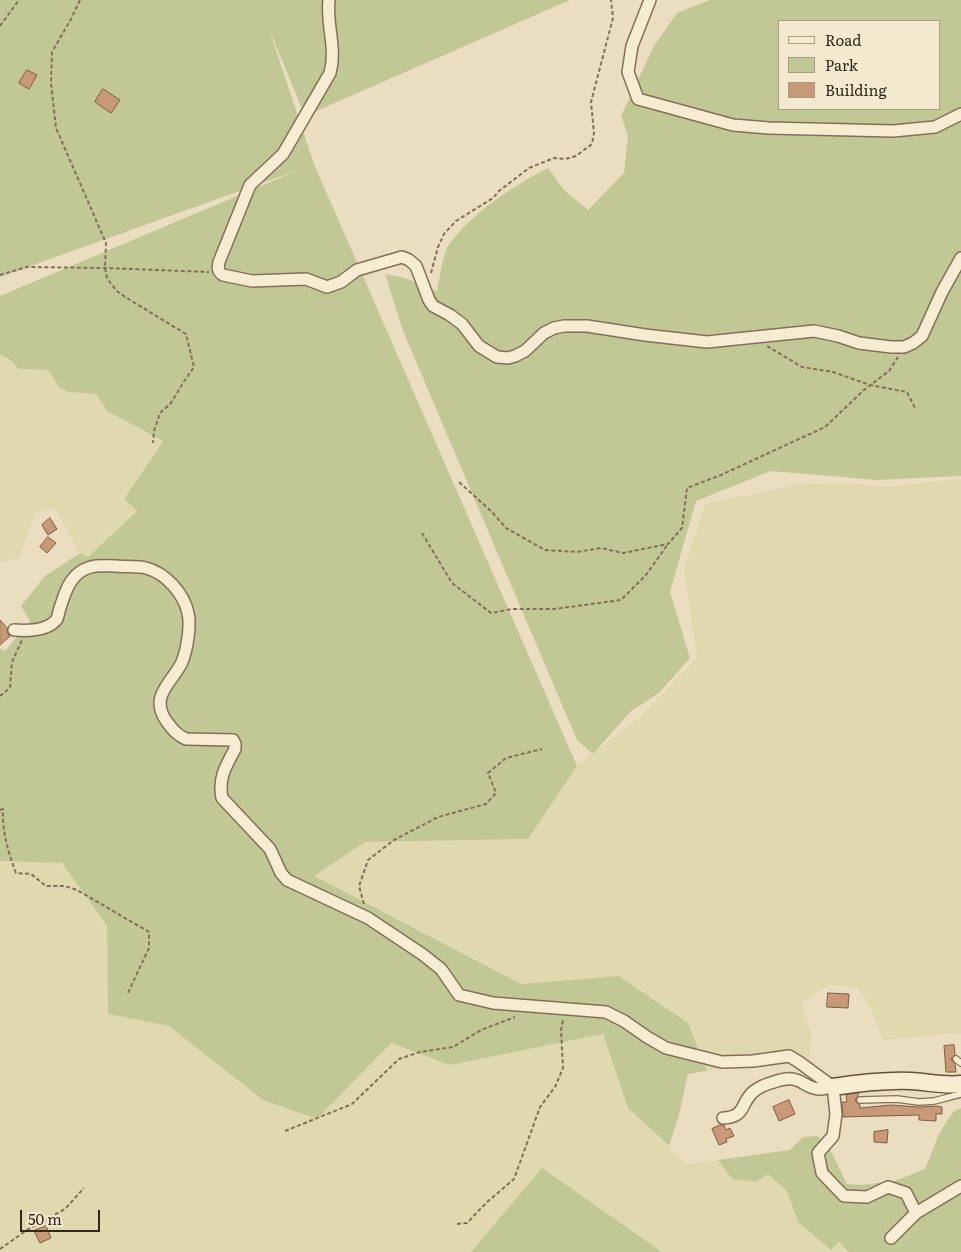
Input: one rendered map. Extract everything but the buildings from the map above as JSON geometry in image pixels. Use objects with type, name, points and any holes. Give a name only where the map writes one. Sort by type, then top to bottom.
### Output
[{"type":"street","points":[[329,0],[328,18],[333,57],[330,73],[283,154],[250,185],[219,262],[219,273],[223,275],[252,281],[306,279],[327,287],[341,282],[357,270],[402,257],[416,266],[424,290],[433,306],[450,314],[462,324],[479,346],[496,357],[508,358],[525,351],[544,333],[564,326],[587,326],[697,342],[826,332],[860,343],[904,347],[922,336],[942,292],[961,258]]},
{"type":"street","points":[[650,0],[632,46],[628,72],[638,100],[734,125],[769,128],[893,131],[935,127],[961,114]]},
{"type":"street","points":[[14,630],[26,631],[44,627],[57,618],[68,585],[74,576],[96,565],[144,568],[166,579],[182,594],[189,618],[186,649],[182,663],[161,695],[160,704],[164,718],[173,731],[186,739],[233,740],[235,749],[221,777],[222,798],[270,849],[281,874],[287,880],[368,918],[441,969],[459,994],[493,1003],[606,1012],[624,1021],[647,1038],[666,1048],[722,1062],[753,1061],[788,1056],[833,1086],[836,1114],[833,1136],[818,1153],[822,1173],[844,1196],[867,1197],[888,1187],[906,1193],[916,1213]]},
{"type":"street","points":[[723,1118],[737,1116],[752,1093],[763,1086],[790,1078],[822,1089],[875,1081],[911,1081],[936,1085],[961,1084]]},
{"type":"street","points":[[891,1238],[916,1213],[961,1186]]},
{"type":"lane","points":[[860,1100],[897,1099],[919,1102],[934,1101],[961,1094]]},
{"type":"path","points":[[0,26],[19,0]]},
{"type":"path","points":[[80,0],[72,19],[52,52],[51,83],[56,128],[106,243],[105,268],[107,278],[118,292],[186,334],[194,367],[182,383],[172,403],[160,413],[154,431],[153,443]]},
{"type":"path","points":[[424,290],[444,234],[456,221],[493,198],[506,185],[529,168],[554,158],[565,159],[576,156],[592,144],[594,134],[591,102],[613,18],[611,0]]},
{"type":"path","points":[[0,275],[27,267],[219,273]]},
{"type":"path","points":[[754,337],[802,367],[833,372],[870,385],[907,392],[915,408]]},
{"type":"path","points":[[422,533],[452,583],[491,612],[512,609],[554,609],[621,600],[646,575],[682,528],[687,488],[721,475],[825,427],[888,371],[904,347]]},
{"type":"path","points":[[459,482],[492,512],[506,528],[545,550],[577,552],[601,548],[623,553],[668,544]]},
{"type":"path","points":[[0,696],[10,688],[12,662],[26,631]]},
{"type":"path","points":[[368,918],[359,886],[368,860],[394,840],[438,816],[486,804],[496,793],[488,774],[506,758],[542,749]]},
{"type":"path","points":[[0,810],[3,809],[2,825],[10,858],[16,873],[31,874],[46,886],[65,886],[77,890],[149,932],[149,948],[128,993]]},
{"type":"path","points":[[457,1224],[467,1223],[514,1178],[540,1107],[556,1087],[563,1068],[561,1030],[565,1008]]},
{"type":"path","points":[[285,1131],[352,1104],[399,1059],[420,1052],[452,1047],[482,1030],[519,1015]]},
{"type":"path","points":[[0,1249],[26,1230],[65,1209],[84,1188]]},
{"type":"shaded area","points":[[0,355],[9,359],[19,369],[48,370],[61,389],[69,392],[96,394],[107,411],[163,440],[124,499],[137,511],[87,558],[80,553],[55,508],[35,513],[19,558],[0,563]]},
{"type":"shaded area","points":[[961,479],[961,1033],[883,1040],[871,1008],[858,988],[829,985],[801,1003],[811,1032],[810,1057],[707,1071],[688,1023],[620,976],[521,984],[314,876],[365,842],[528,839],[577,766],[641,716],[697,657],[684,569],[705,504],[807,483],[890,486]]},
{"type":"shaded area","points":[[0,861],[62,863],[107,926],[108,1014],[169,1026],[263,1100],[317,1119],[391,1043],[450,1065],[603,1034],[628,1108],[686,1164],[718,1160],[732,1179],[768,1174],[787,1191],[798,1222],[831,1250],[839,1242],[849,1252],[662,1252],[542,1169],[471,1252],[0,1252]]},
{"type":"green space","points":[[0,0],[570,0],[305,116],[269,29],[314,164],[577,766],[528,839],[365,842],[314,876],[521,984],[619,976],[688,1023],[707,1071],[688,1074],[679,1115],[669,1146],[628,1108],[603,1034],[450,1065],[391,1043],[317,1119],[263,1100],[169,1026],[108,1014],[107,926],[62,863],[0,861],[0,649],[5,651],[30,621],[21,606],[45,576],[80,553],[88,557],[137,511],[124,499],[163,441],[107,411],[96,394],[69,392],[60,388],[48,370],[19,369],[9,359],[0,355],[0,296],[301,169],[0,277]]},
{"type":"green space","points":[[709,0],[961,0],[961,476],[877,480],[771,471],[696,501],[670,592],[690,658],[659,693],[631,711],[593,754],[577,740],[403,331],[385,274],[405,278],[437,291],[446,250],[457,234],[468,222],[494,201],[548,168],[564,190],[588,210],[624,173],[628,136],[621,116],[654,46],[677,13]]},
{"type":"green space","points":[[961,1108],[961,1252],[849,1252],[839,1242],[831,1250],[798,1222],[787,1191],[768,1174],[756,1182],[732,1179],[718,1160],[790,1150],[803,1137],[818,1136],[829,1147],[847,1184],[861,1185],[895,1181],[925,1169],[939,1134],[953,1112]]},
{"type":"green space","points":[[542,1168],[662,1252],[471,1252]]}]
